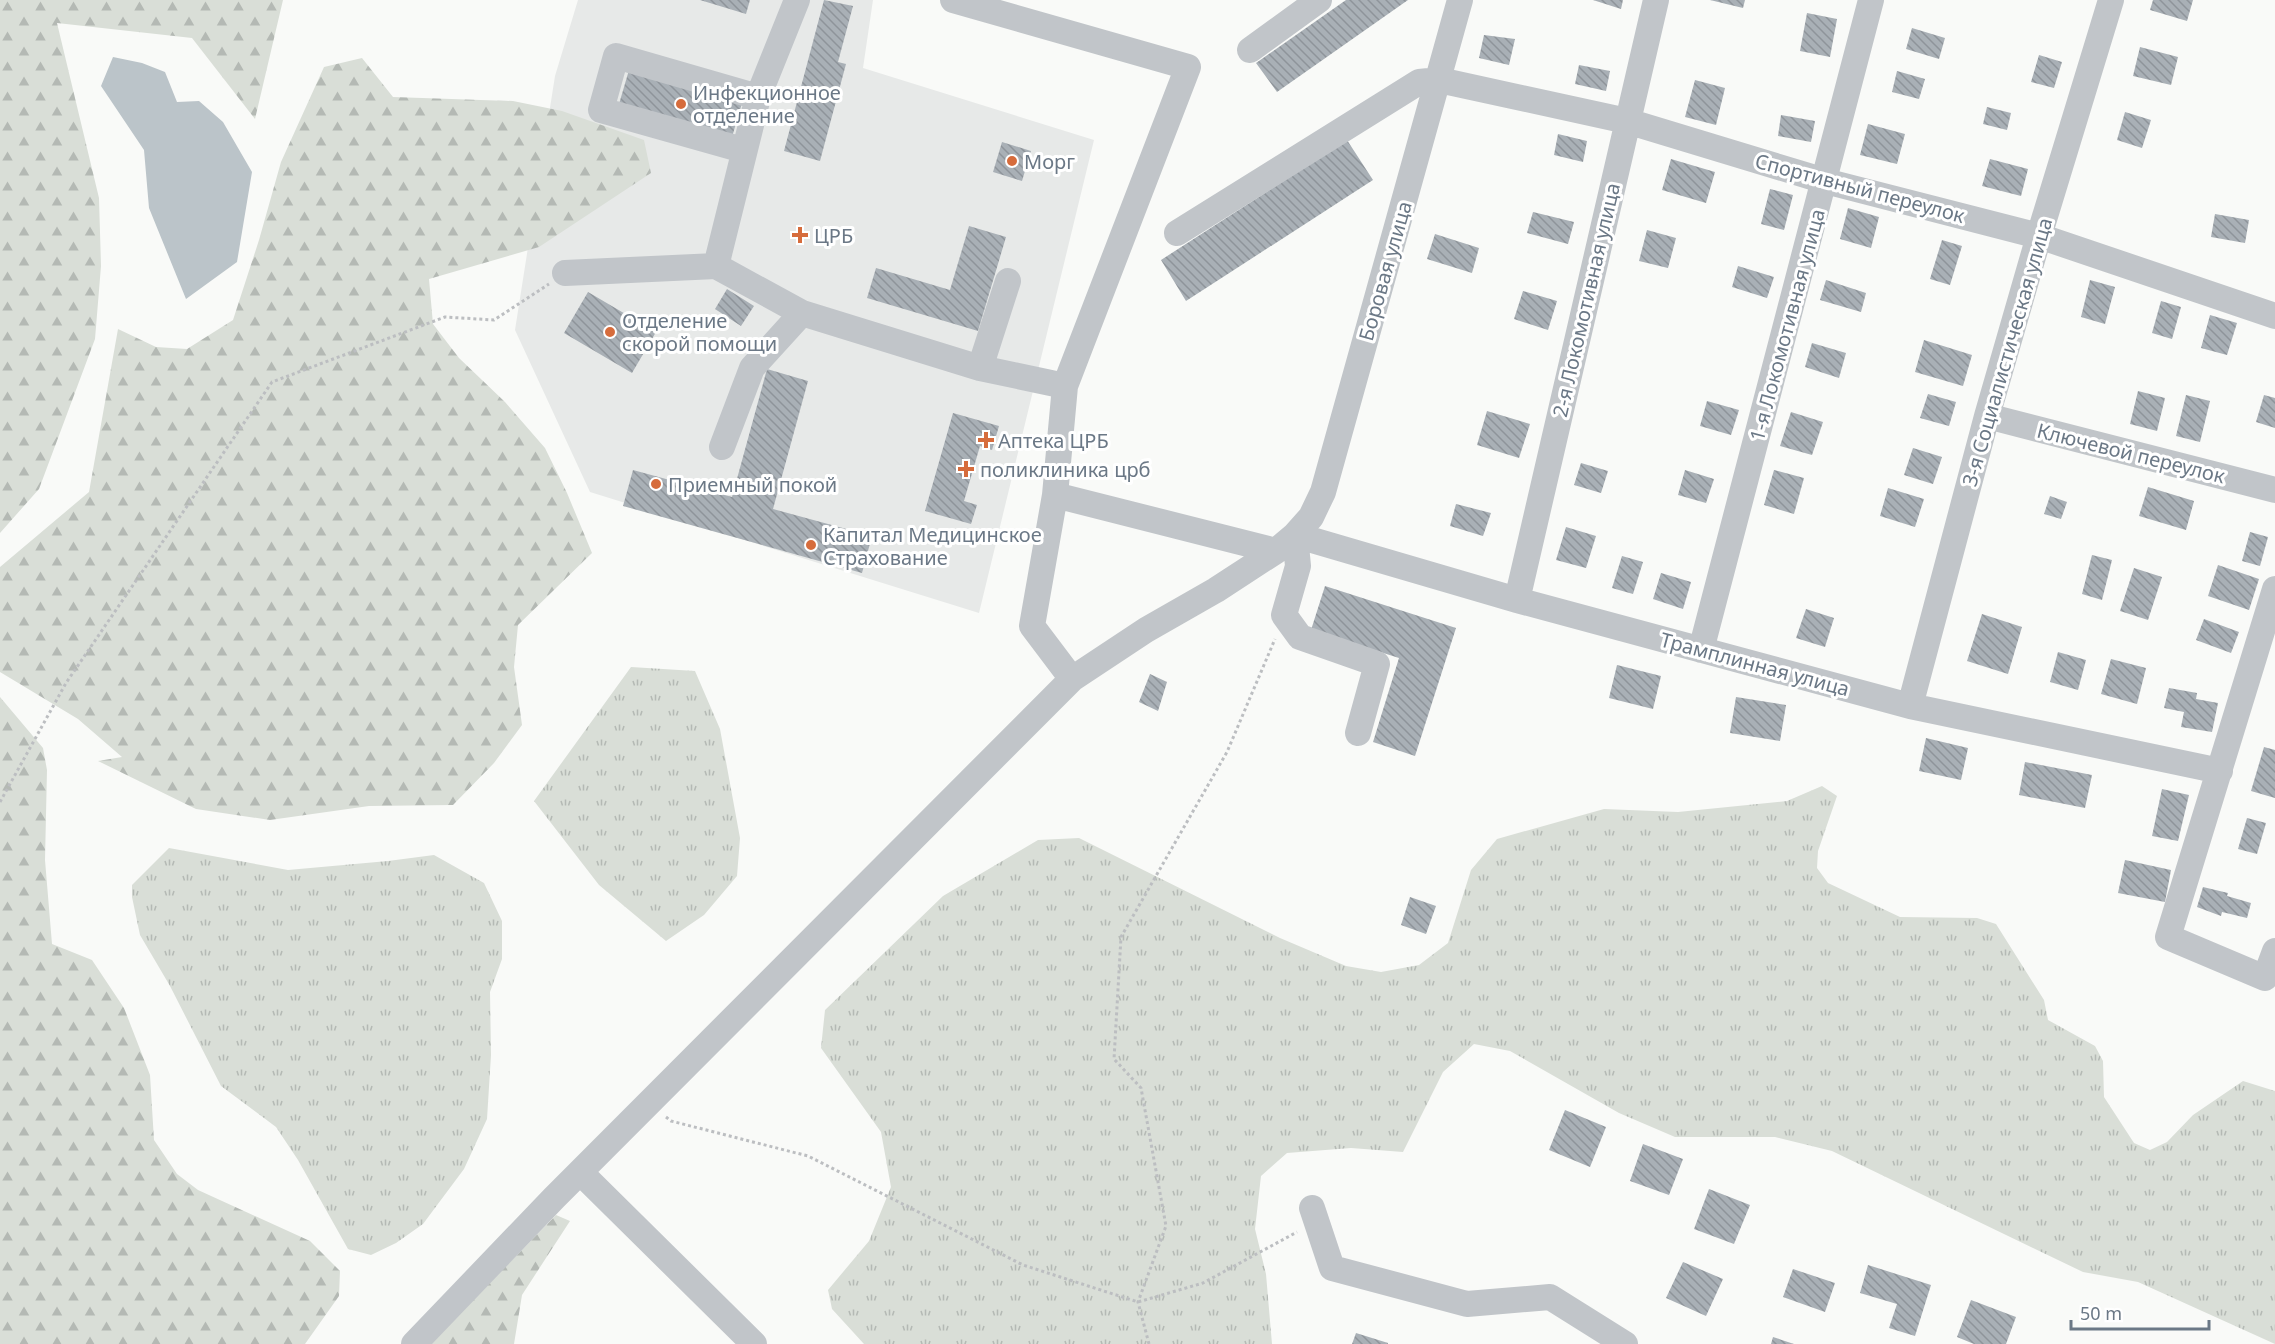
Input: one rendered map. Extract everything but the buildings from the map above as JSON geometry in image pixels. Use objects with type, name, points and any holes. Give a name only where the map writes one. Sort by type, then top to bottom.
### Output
[{"type":"street","points":[[716,266],[758,97],[797,0]]},
{"type":"street","points":[[953,0],[1188,67],[1065,386],[1055,495],[1032,626],[1072,679]]},
{"type":"street","points":[[1250,50],[1319,0]]},
{"type":"street","name":"Боровая улица","points":[[414,1344],[647,1104],[1072,679],[1146,630],[1216,590],[1286,543],[1311,517],[1323,492],[1460,0]]},
{"type":"street","name":"2-я Локомотивная улица","points":[[1517,600],[1656,0]]},
{"type":"street","name":"1-я Локомотивная улица","points":[[1701,650],[1871,0]]},
{"type":"street","name":"3-я Социалистическая улица","points":[[1910,706],[1987,416],[2111,0]]},
{"type":"street","points":[[743,150],[601,110],[616,56],[758,97]]},
{"type":"street","points":[[1177,233],[1419,82],[1439,80]]},
{"type":"street","name":"Спортивный переулок","points":[[1439,80],[1627,121],[1825,181],[2039,236],[2275,316]]},
{"type":"street","points":[[565,273],[716,266],[802,313],[980,368],[1065,386]]},
{"type":"street","points":[[980,368],[1008,281]]},
{"type":"street","points":[[722,447],[752,369],[802,313]]},
{"type":"street","name":"Ключевой переулок","points":[[1987,416],[2275,490]]},
{"type":"street","name":"Трамплинная улица","points":[[1055,495],[1286,543],[1517,600],[1910,706],[2220,771]]},
{"type":"street","points":[[1286,543],[1298,566],[1284,615],[1300,637],[1377,664],[1359,733]]},
{"type":"street","points":[[2275,589],[2168,937],[2265,978],[2275,951]]},
{"type":"street","points":[[580,1172],[754,1344]]},
{"type":"street","points":[[1314,1215],[1332,1268],[1467,1304],[1550,1297],[1626,1344]]},
{"type":"path","points":[[0,802],[66,683],[272,382],[445,317],[494,320],[565,273]]},
{"type":"path","points":[[1149,1344],[1138,1302],[1166,1226],[1141,1088],[1114,1059],[1121,937],[1227,752],[1284,615]]},
{"type":"path","points":[[647,1104],[671,1121],[808,1156],[1023,1265],[1138,1302],[1203,1283],[1314,1215]]},
{"type":"shaded area","name":"ЦРБ","points":[[578,0],[873,0],[863,68],[1094,140],[979,613],[590,492],[515,330],[555,76]]},
{"type":"shaded area","points":[[113,57],[142,63],[165,72],[177,102],[199,101],[223,122],[252,172],[237,262],[186,299],[149,208],[144,150],[101,86]]},
{"type":"green space","points":[[0,0],[283,0],[255,119],[192,38],[57,23],[99,198],[101,266],[95,339],[39,489],[0,533]]},
{"type":"green space","points":[[362,58],[393,97],[513,101],[562,111],[644,140],[651,173],[539,247],[429,279],[433,324],[459,358],[505,402],[545,448],[592,553],[518,625],[514,667],[522,725],[494,763],[453,805],[369,806],[270,820],[196,809],[98,761],[122,757],[78,719],[0,672],[0,567],[89,492],[118,329],[156,347],[187,349],[233,320],[281,162],[324,67]]},
{"type":"green space","points":[[631,667],[695,671],[720,729],[740,838],[737,876],[704,915],[666,941],[599,885],[534,801]]},
{"type":"green space","points":[[0,697],[43,748],[47,770],[45,860],[52,944],[92,960],[124,1008],[150,1075],[154,1140],[177,1174],[198,1190],[310,1241],[340,1271],[339,1296],[305,1344],[0,1344]]},
{"type":"green space","points":[[1822,786],[1837,796],[1818,851],[1817,868],[1828,883],[1900,917],[1977,918],[1996,924],[2044,1000],[2048,1020],[2095,1046],[2103,1061],[2104,1097],[2134,1143],[2150,1150],[2167,1142],[2193,1115],[2243,1081],[2275,1091],[2275,1344],[2138,1282],[2083,1272],[1832,1151],[1775,1137],[1675,1137],[1619,1113],[1510,1051],[1474,1044],[1443,1072],[1403,1152],[1351,1148],[1287,1153],[1261,1176],[1255,1229],[1266,1274],[1272,1344],[864,1344],[832,1309],[828,1290],[869,1241],[891,1187],[881,1132],[821,1048],[825,1010],[943,896],[1038,840],[1079,838],[1280,938],[1346,966],[1381,972],[1419,965],[1448,943],[1471,870],[1497,839],[1604,809],[1678,812],[1787,801]]},
{"type":"green space","points":[[169,848],[288,870],[434,855],[484,883],[502,921],[502,959],[490,992],[491,1055],[487,1119],[464,1169],[423,1224],[396,1243],[371,1255],[348,1249],[298,1160],[276,1127],[221,1086],[170,986],[140,935],[132,897],[132,885]]},
{"type":"green space","points":[[556,1215],[570,1221],[522,1295],[514,1344],[430,1344]]},
{"type":"place","name":"Инфекционное отделение","points":[[681,104]]},
{"type":"place","name":"Морг","points":[[1012,161]]},
{"type":"place","name":"ЦРБ","points":[[800,235]]},
{"type":"place","name":"Отделение скорой помощи","points":[[610,332]]},
{"type":"place","name":"Аптека ЦРБ","points":[[986,440]]},
{"type":"place","name":"поликлиника црб","points":[[966,469]]},
{"type":"place","name":"Приемный покой","points":[[656,484]]},
{"type":"place","name":"Капитал Медицинское Страхование","points":[[811,545]]}]
